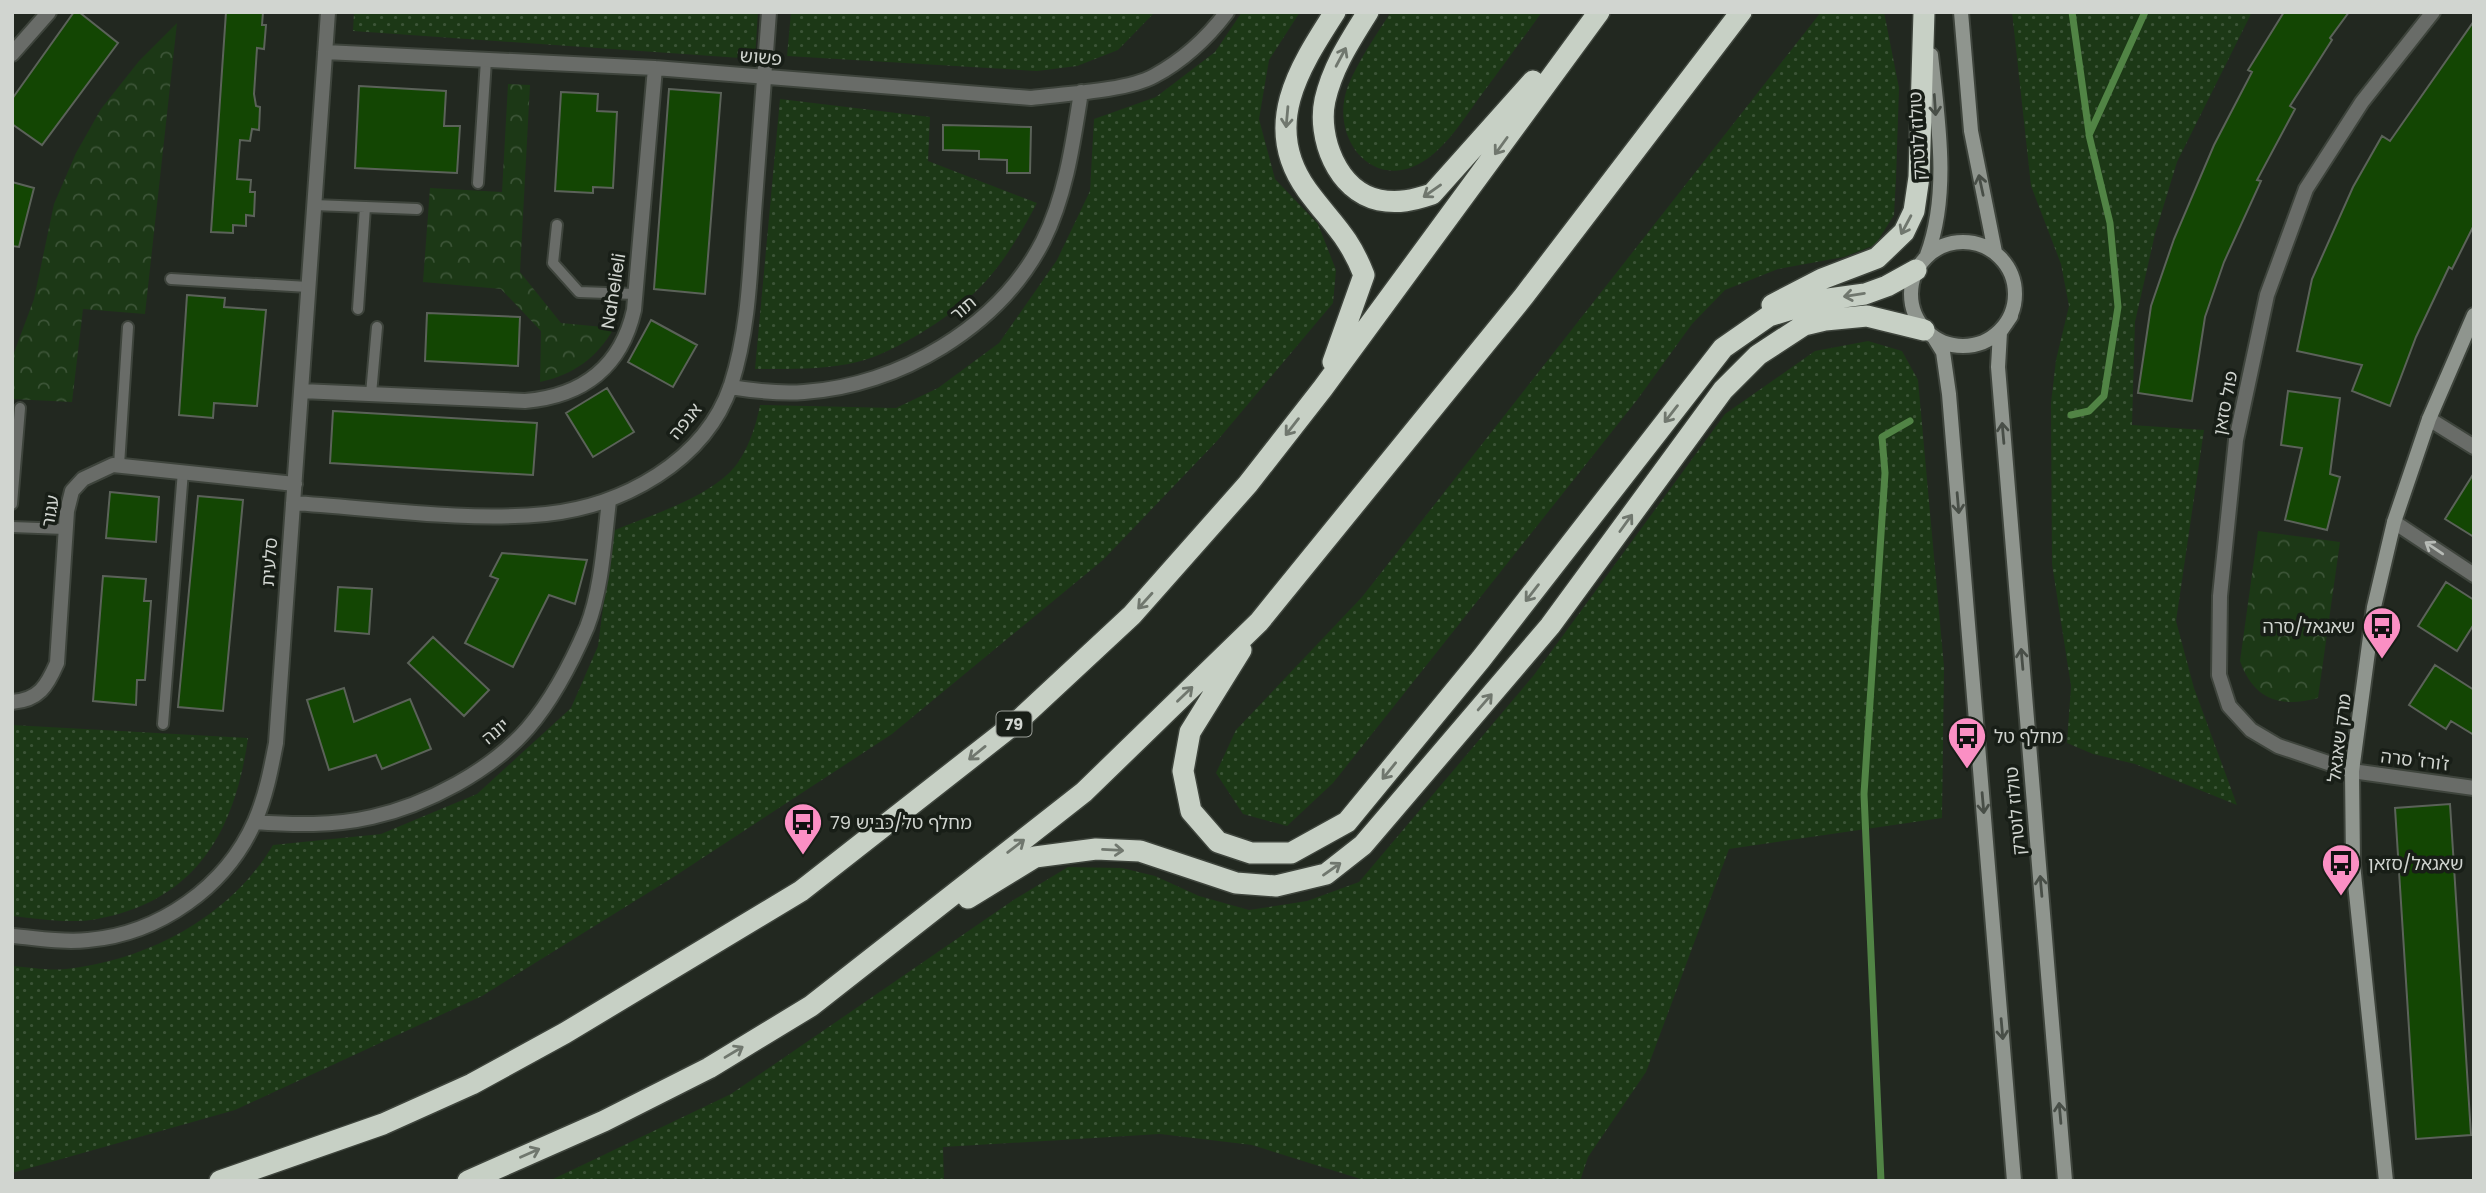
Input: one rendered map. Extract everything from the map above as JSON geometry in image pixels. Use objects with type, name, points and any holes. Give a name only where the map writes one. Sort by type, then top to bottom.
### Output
[{"type":"highway","points":[[1323,388],[1353,313],[1364,275],[1352,245],[1307,190],[1296,171],[1287,145],[1285,120],[1299,69],[1335,12]]},
{"type":"highway","points":[[1368,12],[1337,61],[1325,101],[1322,129],[1330,154],[1348,184],[1377,200],[1408,202],[1432,194],[1478,145],[1591,12]]},
{"type":"highway","name":"79","points":[[220,1181],[383,1124],[472,1084],[721,942],[801,891],[1018,721],[1132,615],[1248,484],[1323,388],[1599,12]]},
{"type":"highway","points":[[468,1181],[604,1121],[709,1068],[811,1006],[1084,792],[1259,622],[1524,296],[1741,12]]},
{"type":"highway","points":[[1259,622],[1190,732],[1183,771],[1191,810],[1219,842],[1251,853],[1291,853],[1348,822],[1481,659],[1746,322],[1792,292],[1877,258],[1904,232],[1914,211],[1919,177],[1925,12]]},
{"type":"highway","points":[[1723,348],[1769,316],[1821,300],[1876,290],[1922,263]]},
{"type":"highway","points":[[877,955],[1035,857],[1096,849],[1140,851],[1236,883],[1276,886],[1326,874],[1363,845],[1550,626],[1723,390],[1758,355],[1804,325],[1825,320],[1867,316],[1930,335]]},
{"type":"main road","name":"טולוז לוטרק","points":[[1922,263],[1938,227],[1940,202],[1933,76],[1925,12]]},
{"type":"main road","points":[[1961,12],[1971,131],[1995,252]]},
{"type":"main road","points":[[1953,242],[1982,245],[1995,252],[2007,265],[2014,281],[2016,299],[2011,316],[2001,331],[1987,342],[1969,346],[1952,346],[1930,335],[1915,317],[1911,301],[1922,263],[1953,242]]},
{"type":"main road","name":"מרק שאגאל","points":[[2386,1181],[2353,864],[2352,771],[2374,607],[2394,522],[2429,418],[2474,315]]},
{"type":"main road","name":"טולוז לוטרק","points":[[2011,316],[2000,332],[1998,367],[2065,1181]]},
{"type":"main road","name":"טולוז לוטרק","points":[[1930,335],[1942,352],[1949,394],[2014,1181]]},
{"type":"street","points":[[12,54],[49,12]]},
{"type":"street","name":"סלעית","points":[[12,936],[86,940],[148,926],[178,911],[210,885],[237,852],[255,822],[270,778],[276,743],[328,12]]},
{"type":"street","name":"אנפה","points":[[292,503],[503,516],[548,514],[610,501],[653,479],[704,433],[730,387],[748,306],[769,12]]},
{"type":"street","name":"פשוש","points":[[325,52],[655,68],[1031,98],[1081,92],[1152,77],[1185,55],[1213,30],[1227,12]]},
{"type":"street","name":"פול סזאן","points":[[2352,771],[2278,746],[2251,730],[2230,706],[2219,675],[2220,609],[2235,453],[2267,295],[2306,190],[2362,102],[2433,12]]},
{"type":"street","name":"Nahelieli","points":[[301,391],[525,401],[549,399],[567,393],[602,372],[626,338],[635,294],[655,68]]},
{"type":"street","name":"תור","points":[[730,387],[769,393],[807,392],[856,382],[919,359],[954,340],[988,313],[1030,262],[1059,204],[1072,151],[1081,92]]},
{"type":"street","points":[[2429,418],[2474,447]]},
{"type":"street","name":"עגור","points":[[12,702],[37,697],[48,684],[57,663],[65,528],[72,491],[83,479],[98,470],[119,465],[295,484]]},
{"type":"street","name":"יונה","points":[[255,822],[301,825],[374,817],[442,790],[501,753],[527,729],[548,701],[588,625],[601,565],[610,501]]},
{"type":"street","points":[[2394,522],[2474,575]]},
{"type":"street","name":"ז'ורז' סרה","points":[[2352,771],[2474,788]]},
{"type":"lane","points":[[478,183],[486,60]]},
{"type":"lane","points":[[314,205],[416,209]]},
{"type":"lane","points":[[358,309],[365,207]]},
{"type":"lane","points":[[557,225],[554,263],[579,292],[635,294]]},
{"type":"lane","points":[[172,279],[308,287]]},
{"type":"lane","points":[[119,465],[128,327]]},
{"type":"lane","points":[[371,394],[377,327]]},
{"type":"lane","points":[[12,504],[20,408]]},
{"type":"lane","points":[[163,724],[183,471]]},
{"type":"lane","points":[[12,527],[65,528]]},
{"type":"green space","points":[[354,12],[758,12],[755,59],[353,31]]},
{"type":"green space","points":[[791,12],[1155,12],[1118,50],[1077,66],[1037,71],[787,56]]},
{"type":"green space","points":[[1242,12],[1300,12],[1269,60],[1259,119],[1275,179],[1318,224],[1336,270],[1333,303],[1217,441],[1103,560],[892,734],[672,878],[482,996],[235,1110],[12,1173],[12,966],[66,969],[127,956],[184,931],[210,914],[255,871],[273,845],[381,834],[477,794],[571,708],[598,646],[613,531],[689,499],[729,473],[749,441],[760,405],[896,408],[938,388],[999,343],[1057,260],[1090,191],[1094,119],[1156,97],[1215,52]]},
{"type":"green space","points":[[1391,12],[1542,12],[1442,146],[1427,159],[1408,169],[1389,171],[1373,166],[1360,156],[1350,142],[1344,125],[1343,106],[1357,67]]},
{"type":"green space","points":[[1821,12],[1884,12],[1899,88],[1896,179],[1894,215],[1875,245],[1844,257],[1778,269],[1725,290],[1692,324],[1637,400],[1333,783],[1287,826],[1243,814],[1216,773],[1236,730],[1362,597]]},
{"type":"green space","points":[[2012,12],[2252,12],[2177,162],[2155,234],[2135,322],[2132,425],[2204,430],[2176,621],[2194,688],[2237,805],[2135,764],[2093,754],[2067,743],[2071,686],[2052,564],[2051,403],[2056,360],[2069,306],[2061,264],[2031,186]]},
{"type":"green space","points":[[177,23],[145,314],[83,309],[72,402],[12,399],[12,358],[34,299],[54,204],[76,153],[101,109],[139,61]]},
{"type":"green space","points":[[508,84],[530,85],[520,272],[561,323],[614,328],[600,348],[583,364],[563,375],[540,382],[541,331],[501,289],[423,282],[430,188],[502,192]]},
{"type":"green space","points":[[780,99],[930,117],[928,161],[1037,203],[1002,262],[989,277],[960,306],[921,333],[882,354],[845,365],[755,369]]},
{"type":"green space","points":[[1868,341],[1902,351],[1918,380],[1944,667],[1942,818],[1729,849],[1646,1072],[1588,1157],[1580,1181],[1367,1181],[1252,1145],[1160,1134],[943,1147],[944,1181],[549,1181],[731,1094],[1015,899],[1068,867],[1122,868],[1155,876],[1199,896],[1249,910],[1307,901],[1359,882],[1534,675],[1725,414],[1815,351]]},
{"type":"green space","points":[[2258,531],[2340,542],[2318,698],[2292,702],[2270,698],[2253,685],[2240,661]]},
{"type":"green space","points":[[12,725],[248,738],[233,803],[221,831],[205,857],[185,878],[161,896],[131,910],[97,919],[54,920],[12,916]]},
{"type":"building","points":[[74,12],[79,12],[118,43],[42,145],[12,124],[12,99]]},
{"type":"building","points":[[226,12],[263,12],[262,25],[266,25],[264,49],[257,48],[254,94],[256,106],[260,107],[259,130],[252,129],[250,141],[240,140],[237,179],[251,180],[250,192],[255,192],[254,216],[246,215],[246,226],[233,225],[233,233],[211,232]]},
{"type":"building","points":[[2284,12],[2349,12],[2330,38],[2332,40],[2290,106],[2295,109],[2257,180],[2261,181],[2224,262],[2205,317],[2192,401],[2138,393],[2151,306],[2174,239],[2214,145],[2252,72],[2248,70]]},
{"type":"building","points":[[2474,21],[2474,225],[2452,269],[2449,267],[2416,337],[2390,406],[2352,391],[2362,365],[2297,351],[2312,279],[2353,187],[2382,136],[2390,141]]},
{"type":"building","points":[[359,86],[446,91],[444,126],[460,126],[457,173],[355,168]]},
{"type":"building","points":[[669,89],[721,93],[705,294],[654,289]]},
{"type":"building","points":[[561,92],[598,94],[597,111],[617,112],[613,188],[593,187],[593,193],[555,191]]},
{"type":"building","points":[[943,125],[1031,127],[1030,173],[1007,173],[1007,160],[979,159],[979,151],[943,150]]},
{"type":"building","points":[[12,182],[34,188],[19,247],[12,246]]},
{"type":"building","points":[[187,295],[225,298],[224,307],[266,310],[257,406],[214,403],[213,418],[179,415]]},
{"type":"building","points":[[427,313],[520,317],[518,366],[425,361]]},
{"type":"building","points":[[651,320],[697,345],[673,387],[628,362]]},
{"type":"building","points":[[607,388],[634,432],[593,457],[566,413]]},
{"type":"building","points":[[2288,391],[2340,398],[2330,474],[2340,477],[2327,530],[2285,520],[2302,448],[2281,445]]},
{"type":"building","points":[[333,411],[537,423],[533,475],[330,463]]},
{"type":"building","points":[[2474,473],[2474,537],[2445,519]]},
{"type":"building","points":[[110,492],[159,497],[156,542],[106,538]]},
{"type":"building","points":[[198,496],[243,500],[223,711],[178,707]]},
{"type":"building","points":[[502,553],[587,560],[575,604],[549,595],[513,667],[465,643],[498,579],[490,576]]},
{"type":"building","points":[[103,576],[146,579],[144,601],[151,601],[145,680],[137,680],[136,705],[93,701]]},
{"type":"building","points":[[2446,582],[2474,600],[2474,624],[2457,651],[2418,626]]},
{"type":"building","points":[[338,587],[372,589],[369,634],[335,631]]},
{"type":"building","points":[[433,637],[489,690],[464,716],[408,663]]},
{"type":"building","points":[[2435,665],[2474,690],[2474,735],[2451,721],[2446,729],[2409,705]]},
{"type":"building","points":[[344,688],[354,722],[410,699],[431,749],[382,769],[376,755],[329,770],[307,700]]},
{"type":"building","points":[[2450,804],[2471,1135],[2416,1139],[2395,808]]},
{"type":"waterway","points":[[2072,12],[2089,133]]},
{"type":"waterway","points":[[2071,415],[2089,411],[2104,396],[2118,307],[2110,223],[2089,135],[2145,12]]},
{"type":"waterway","points":[[1881,1181],[1864,794],[1885,473],[1882,437],[1910,421]]},
{"type":"place","name":"שאגאל/סרה","points":[[2382,660]]},
{"type":"place","name":"מחלף טל","points":[[1967,770]]},
{"type":"place","name":"מחלף טל/כביש 79","points":[[803,856]]},
{"type":"place","name":"שאגאל/סזאן","points":[[2341,897]]}]
